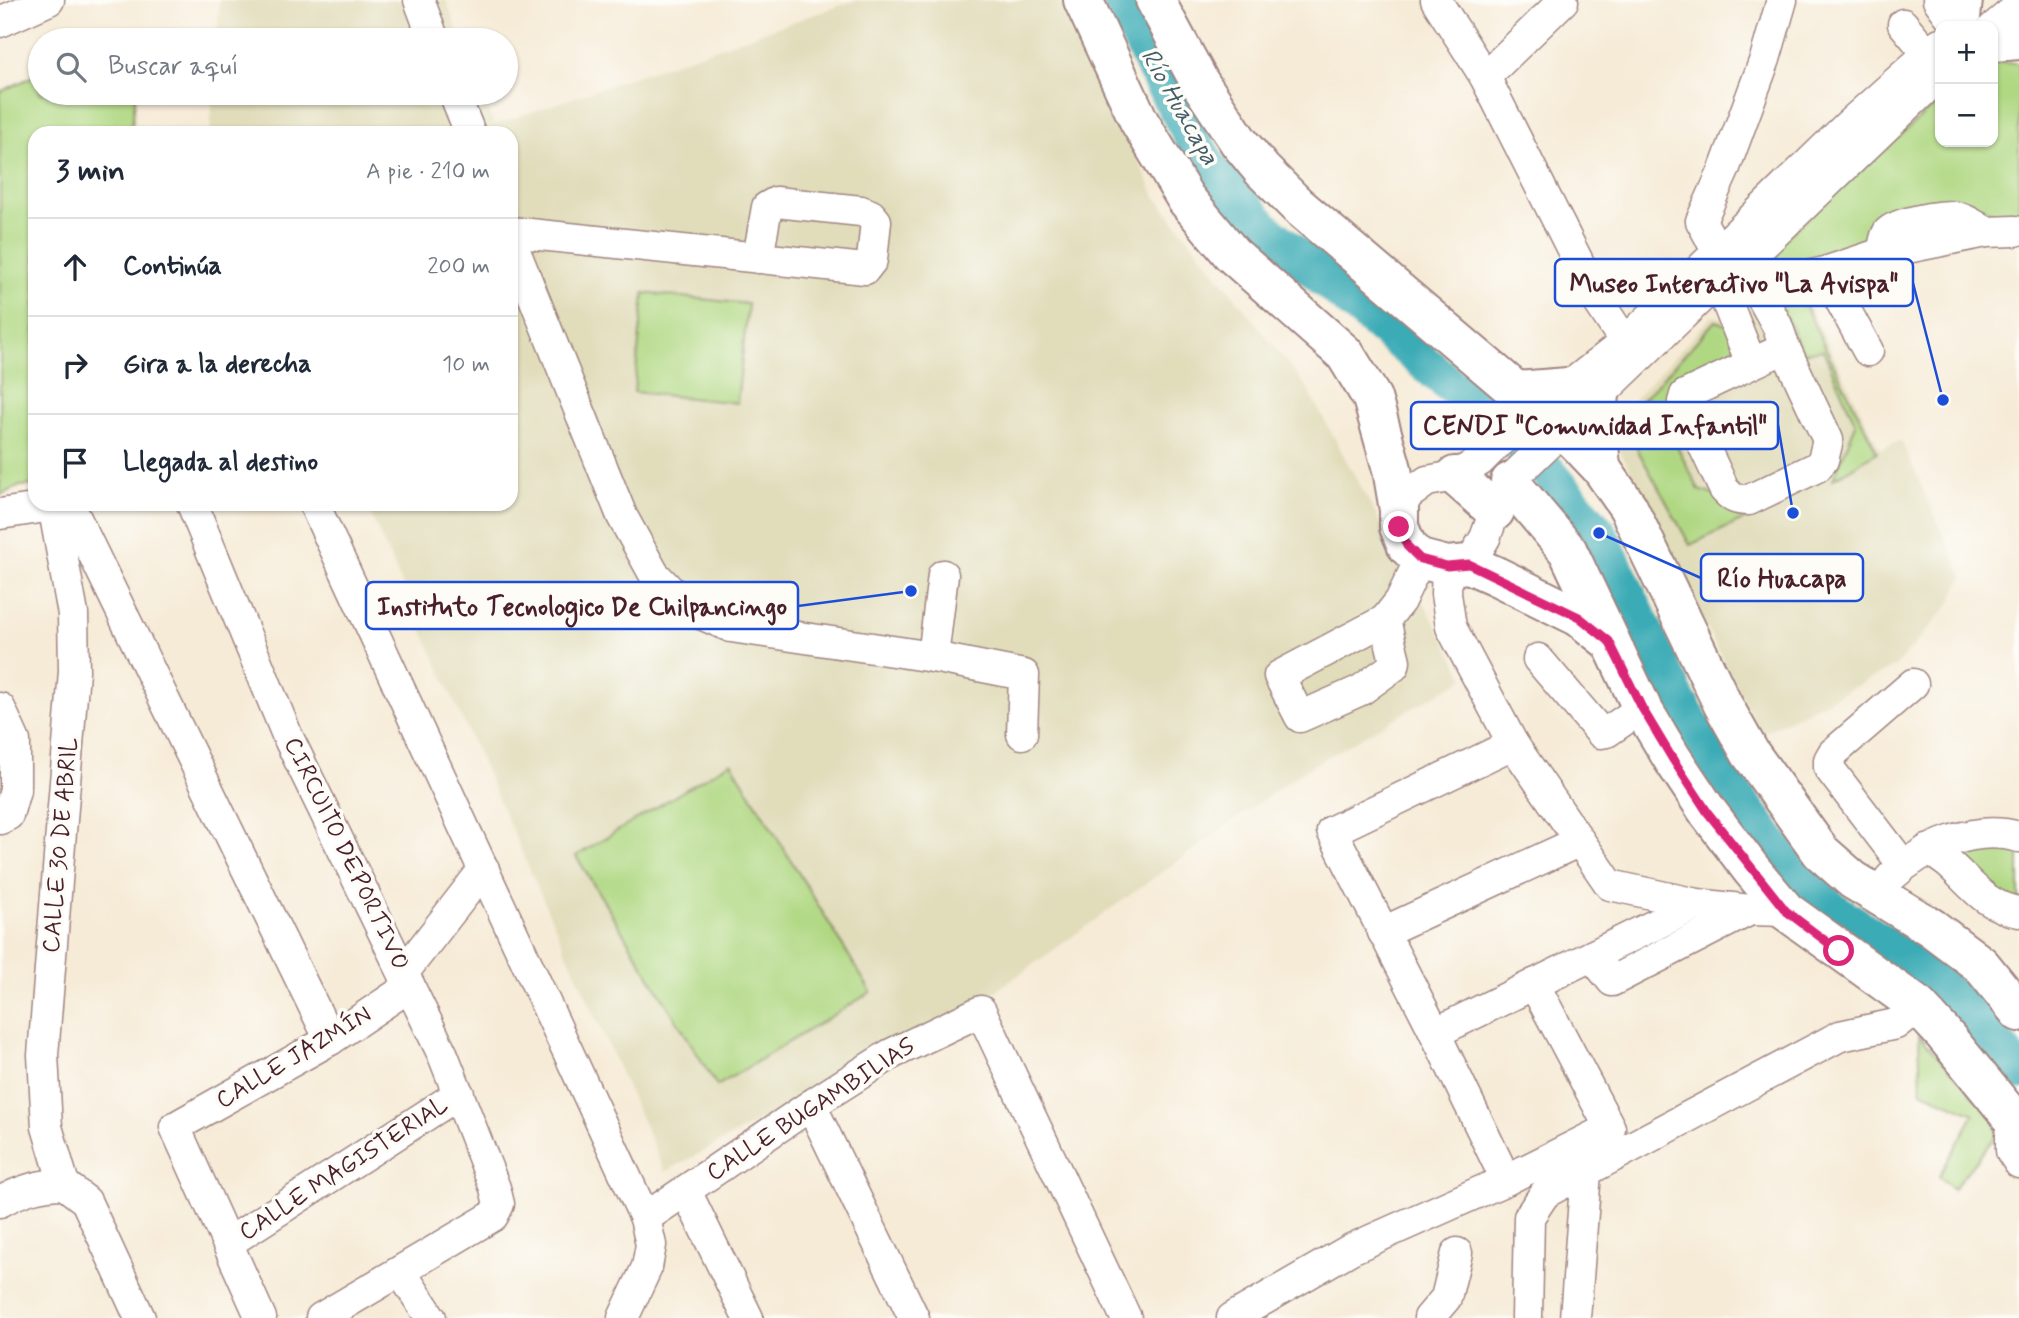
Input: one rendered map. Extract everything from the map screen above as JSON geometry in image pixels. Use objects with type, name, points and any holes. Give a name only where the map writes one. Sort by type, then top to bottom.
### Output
[{"type":"main road","points":[[1083,0],[1139,121],[1186,199],[1232,254],[1345,354],[1372,398],[1392,469],[1399,527],[1407,546],[1579,617],[1609,641]]},
{"type":"main road","points":[[1155,0],[1200,83],[1239,142],[1262,170],[1297,205],[1552,408],[1601,468],[1628,507],[1723,705],[1750,753],[1821,852],[1853,880],[1931,928],[1980,965],[2019,1012]]},
{"type":"main road","points":[[1959,21],[1963,0]]},
{"type":"main road","points":[[1998,42],[2019,40]]},
{"type":"main road","points":[[1455,476],[1502,480],[1568,551],[1642,708],[1768,911],[1918,1006],[1943,1032],[2015,1121]]},
{"type":"street","points":[[419,0],[430,28]]},
{"type":"street","points":[[1717,250],[1701,221],[1765,59],[1782,0]]},
{"type":"street","points":[[1938,0],[1954,21]]},
{"type":"street","points":[[1963,21],[1986,0]]},
{"type":"street","points":[[1439,1],[1485,77],[1598,301],[1625,342]]},
{"type":"street","points":[[1485,77],[1563,1]]},
{"type":"street","points":[[0,22],[39,2]]},
{"type":"street","points":[[1998,24],[2019,6]]},
{"type":"street","points":[[1903,24],[1935,56]]},
{"type":"street","points":[[1552,408],[1719,289],[1935,58]]},
{"type":"street","points":[[1385,620],[1400,601],[1445,563],[1485,538],[1502,480],[1552,408],[1625,342],[1848,125],[1935,58]]},
{"type":"street","points":[[459,105],[467,126]]},
{"type":"street","points":[[1719,289],[1756,287],[1825,272],[1882,253],[1986,232],[2015,231]]},
{"type":"street","points":[[518,233],[758,258]]},
{"type":"street","points":[[518,258],[622,516],[654,574],[687,608],[731,627],[933,657],[1024,675],[1022,734]]},
{"type":"street","points":[[1825,272],[1868,351]]},
{"type":"street","points":[[1756,287],[1784,344],[1828,440],[1823,460],[1816,467],[1749,500],[1731,498],[1724,489],[1683,402],[1689,392],[1784,344]]},
{"type":"street","points":[[1719,289],[1750,359]]},
{"type":"street","points":[[1399,510],[1408,495],[1427,481],[1455,476],[1502,480]]},
{"type":"street","points":[[0,514],[28,510]]},
{"type":"street","name":"CALLE 30 DE ABRIL","points":[[64,511],[73,614],[74,671],[43,1055],[47,1127],[64,1184]]},
{"type":"street","points":[[66,511],[330,1040]]},
{"type":"street","name":"CIRCUITO DEPORTIVO","points":[[195,511],[287,735],[407,979],[459,1094],[495,1188],[499,1205],[493,1216],[401,1272]]},
{"type":"street","points":[[317,511],[645,1218],[652,1245],[647,1267],[623,1318]]},
{"type":"street","points":[[1445,563],[1451,627],[1513,744],[1578,842],[1609,899],[1768,911]]},
{"type":"street","points":[[933,657],[943,575]]},
{"type":"street","points":[[1538,659],[1601,733],[1607,732],[1642,708]]},
{"type":"street","points":[[1913,684],[1833,753],[1829,768],[1915,858]]},
{"type":"street","points":[[0,708],[15,741],[15,790],[8,815],[0,819]]},
{"type":"street","points":[[1506,1180],[1332,831],[1513,744]]},
{"type":"street","points":[[1880,897],[1890,878],[1915,858],[1968,837],[1993,832],[2019,837]]},
{"type":"street","points":[[1383,932],[1578,842]]},
{"type":"street","points":[[1915,858],[1940,856],[1976,893],[2019,912]]},
{"type":"street","name":"CALLE JAZMÍN","points":[[228,1243],[175,1127],[330,1040],[407,979],[484,869]]},
{"type":"street","points":[[1435,1033],[1698,904]]},
{"type":"street","points":[[1592,956],[1612,981],[1768,911]]},
{"type":"street","points":[[1231,1318],[1351,1249],[1506,1180],[1610,1128],[1534,984]]},
{"type":"street","points":[[1527,1318],[1529,1217],[1545,1193],[1840,1036],[1896,1024],[1918,1006]]},
{"type":"street","name":"CALLE BUGAMBILIAS","points":[[645,1218],[891,1054],[981,1011],[1126,1318]]},
{"type":"street","name":"CALLE MAGISTERIAL","points":[[228,1243],[459,1094]]},
{"type":"street","points":[[811,1105],[914,1318]]},
{"type":"street","points":[[2015,1121],[2011,1151],[2019,1163]]},
{"type":"street","points":[[1575,1318],[1586,1172]]},
{"type":"street","points":[[0,1202],[18,1192],[44,1184],[64,1184],[86,1201],[140,1318]]},
{"type":"street","points":[[687,1191],[748,1318]]},
{"type":"street","points":[[228,1243],[261,1318]]},
{"type":"street","points":[[1429,1318],[1446,1298],[1457,1253]]},
{"type":"street","points":[[321,1318],[401,1272],[431,1318]]},
{"type":"shaded area","points":[[220,0],[446,0],[456,28],[218,28]]},
{"type":"shaded area","points":[[856,0],[1064,0],[1155,196],[1307,388],[1465,678],[1303,771],[985,999],[665,1172],[369,511],[518,511],[518,126],[211,126],[212,105],[486,105],[494,125]]},
{"type":"shaded area","points":[[1802,291],[1880,449],[1901,441],[1963,577],[1949,605],[1896,666],[1761,734],[1691,597],[1639,485],[1616,445],[1615,420],[1711,317],[1723,318]]},
{"type":"green space","points":[[1998,63],[2019,63],[2019,215],[2002,219],[1979,205],[1897,219],[1868,249],[1770,277],[1773,249],[1935,104],[1935,147],[1998,147]]},
{"type":"green space","points":[[28,79],[28,105],[134,105],[132,126],[28,126],[28,485],[0,495],[0,92]]},
{"type":"green space","points":[[644,293],[748,304],[737,403],[634,392]]},
{"type":"green space","points":[[1801,298],[1877,452],[1833,479],[1856,424],[1823,350],[1803,353],[1780,305]]},
{"type":"green space","points":[[1715,321],[1727,325],[1740,360],[1678,422],[1668,428],[1699,490],[1726,499],[1754,515],[1690,545],[1630,436],[1631,419],[1634,409]]},
{"type":"green space","points":[[731,762],[871,992],[717,1086],[576,856]]},
{"type":"green space","points":[[1975,845],[2019,850],[2019,904],[2003,900],[1958,859],[1961,851]]},
{"type":"green space","points":[[1919,1035],[1996,1121],[1996,1136],[1953,1189],[1939,1176],[1974,1114],[1921,1091]]},
{"type":"waterway","name":"Río Huacapa","points":[[1120,0],[1206,162],[1264,228],[1490,418],[1549,473],[1599,533],[1678,701],[1735,794],[1790,869],[1832,909],[1917,965],[1965,1007],[2019,1071]]},
{"type":"place","name":"Museo Interactivo \"La Avispa\"","points":[[1943,400]]},
{"type":"place","name":"CENDI \"Comunidad Infantil\"","points":[[1793,513]]},
{"type":"place","name":"Río Huacapa","points":[[1599,533]]},
{"type":"place","name":"Instituto Tecnologico De Chilpancingo","points":[[911,591]]},
{"type":"route","points":[[1399,527],[1407,546],[1420,559],[1447,566],[1469,564],[1579,617],[1609,641],[1642,708],[1708,813],[1786,911],[1839,951]]}]
